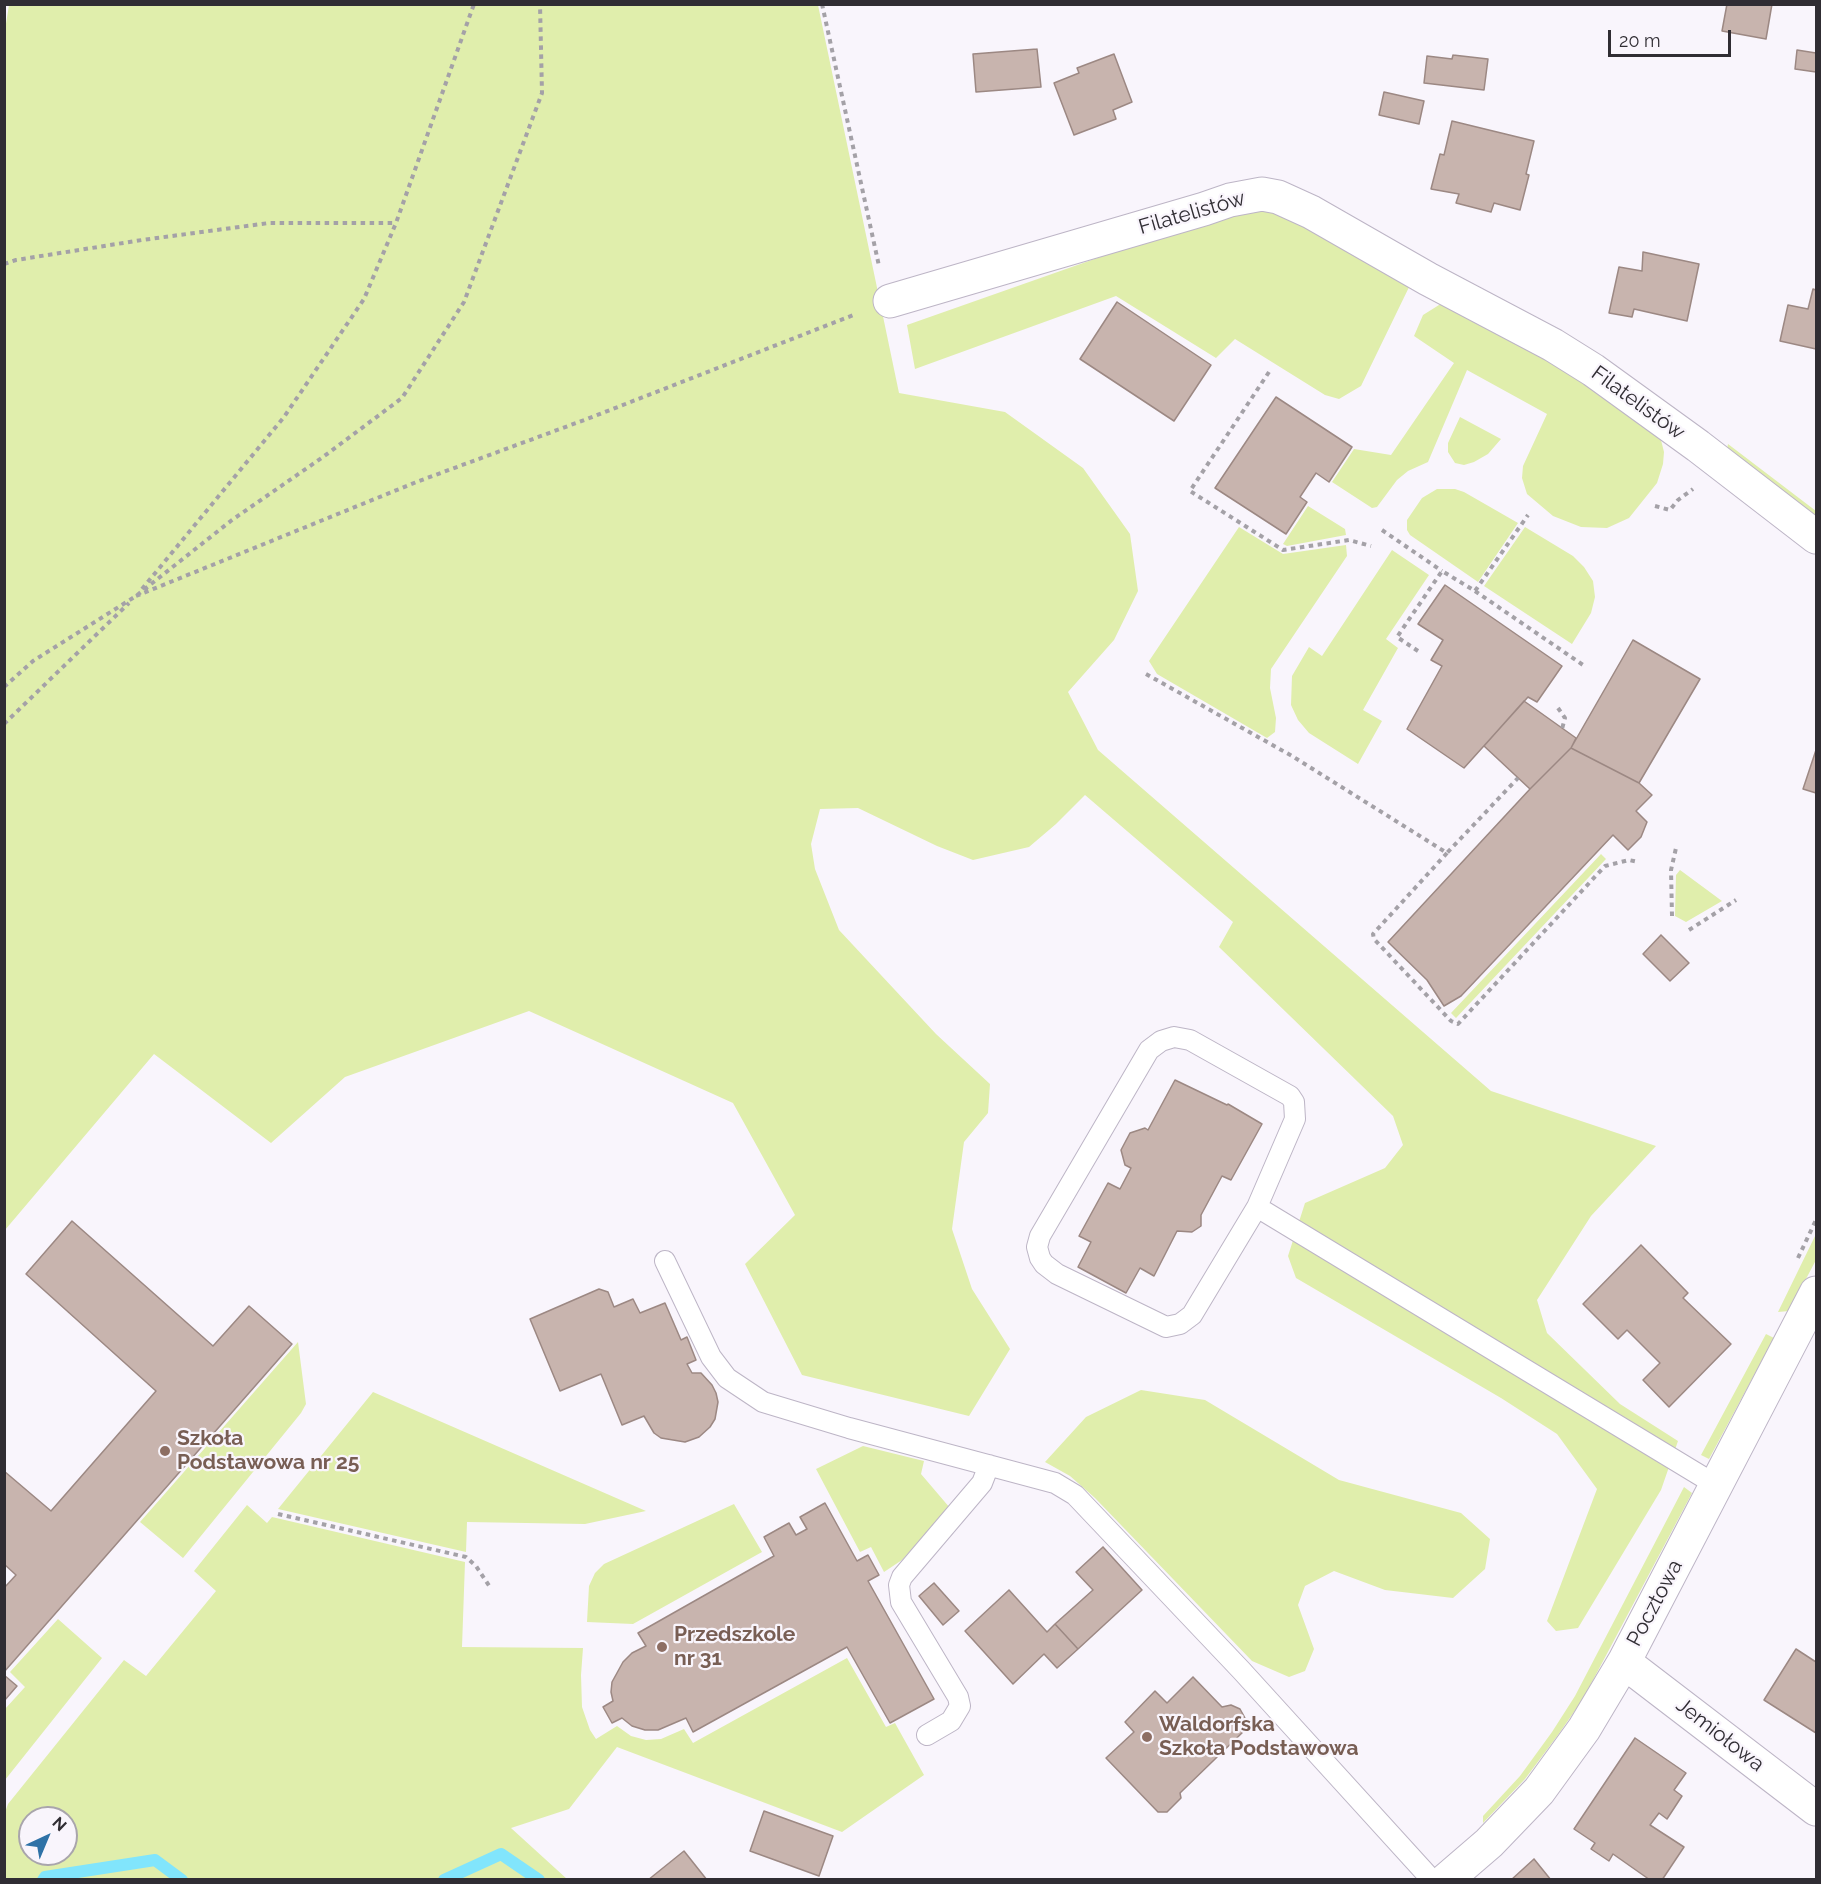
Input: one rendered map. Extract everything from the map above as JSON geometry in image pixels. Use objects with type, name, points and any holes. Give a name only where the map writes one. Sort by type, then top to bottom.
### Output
[{"type":"street","name":"Filatelistów","points":[[890,301],[1230,200],[1262,194],[1278,197],[1311,212],[1428,279],[1553,345],[1698,446],[1816,537]]},
{"type":"street","name":"Pocztowa","points":[[1446,1880],[1489,1843],[1539,1791],[1584,1729],[1624,1662],[1816,1293]]},
{"type":"street","name":"Jemiołowa","points":[[1624,1662],[1816,1809]]},
{"type":"lane","points":[[1174,1037],[1190,1040],[1290,1095],[1294,1102],[1295,1119],[1257,1207],[1192,1315],[1180,1324],[1166,1327],[1057,1274],[1044,1264],[1037,1247],[1040,1236],[1149,1050],[1161,1041],[1174,1037]]},
{"type":"lane","points":[[1257,1207],[1716,1485]]},
{"type":"lane","points":[[665,1261],[711,1358],[727,1378],[763,1402],[849,1428],[1055,1483],[1075,1495],[1241,1670],[1432,1880]]},
{"type":"lane","points":[[927,1735],[951,1721],[960,1706],[958,1697],[901,1602],[899,1585],[902,1577],[982,1483],[989,1465]]},
{"type":"path","points":[[136,596],[284,417],[364,298],[396,222],[474,4]]},
{"type":"path","points":[[4,724],[136,596],[232,520],[323,457],[402,398],[464,302],[542,93],[540,4]]},
{"type":"path","points":[[4,687],[33,661],[136,596],[430,477],[890,301],[879,264],[822,4]]},
{"type":"path","points":[[4,264],[16,260],[142,240],[269,223],[396,222]]},
{"type":"path","points":[[1269,372],[1190,491],[1283,550],[1349,540],[1371,546]]},
{"type":"path","points":[[1475,591],[1528,514]]},
{"type":"path","points":[[1382,530],[1583,665]]},
{"type":"path","points":[[1418,651],[1397,637],[1442,571]]},
{"type":"path","points":[[1146,674],[1292,756],[1447,853]]},
{"type":"path","points":[[1558,708],[1565,718],[1562,729]]},
{"type":"path","points":[[1518,778],[1373,934],[1374,939],[1451,1021],[1458,1024],[1605,866],[1629,860],[1638,862]]},
{"type":"path","points":[[1672,916],[1671,870],[1676,848]]},
{"type":"path","points":[[1689,930],[1736,900]]},
{"type":"path","points":[[278,1514],[466,1557],[476,1566],[490,1587]]},
{"type":"green space","points":[[9,5],[818,5],[899,393],[1005,412],[1083,468],[1130,534],[1138,591],[1114,640],[1068,692],[1098,750],[1491,1091],[1656,1146],[1591,1216],[1537,1300],[1547,1333],[1620,1404],[1678,1441],[1661,1490],[1578,1628],[1556,1631],[1547,1621],[1597,1489],[1557,1434],[1501,1398],[1296,1278],[1288,1256],[1305,1203],[1385,1168],[1403,1145],[1393,1116],[1219,947],[1233,922],[1085,795],[1029,847],[973,860],[937,846],[858,808],[820,809],[811,844],[815,869],[839,930],[936,1034],[990,1084],[988,1113],[964,1142],[952,1229],[972,1289],[1010,1349],[969,1416],[802,1375],[745,1264],[795,1215],[733,1103],[529,1011],[345,1077],[271,1143],[154,1054],[5,1230],[4,36]]},
{"type":"green space","points":[[1264,205],[1412,281],[1361,386],[1339,399],[1325,395],[1235,339],[1216,358],[1116,296],[915,369],[907,325],[1245,206]]},
{"type":"green space","points":[[1447,300],[1549,355],[1660,436],[1664,452],[1657,483],[1629,518],[1607,528],[1581,527],[1553,516],[1527,494],[1522,478],[1523,466],[1547,414],[1467,370],[1428,462],[1408,471],[1397,480],[1377,507],[1372,508],[1332,482],[1354,449],[1391,455],[1454,363],[1414,336],[1423,315]]},
{"type":"green space","points":[[1460,417],[1501,439],[1488,454],[1464,465],[1455,463],[1448,452],[1448,443]]},
{"type":"green space","points":[[1728,444],[1816,511],[1816,523],[1726,454]]},
{"type":"green space","points":[[1437,489],[1455,489],[1464,492],[1518,523],[1478,582],[1410,535],[1407,530],[1407,520],[1422,498]]},
{"type":"green space","points":[[1308,506],[1345,529],[1346,535],[1287,546],[1283,544]]},
{"type":"green space","points":[[1239,527],[1283,554],[1346,545],[1347,556],[1271,669],[1270,688],[1276,718],[1275,732],[1267,738],[1157,674],[1149,661]]},
{"type":"green space","points":[[1525,527],[1573,556],[1593,581],[1595,597],[1591,613],[1572,644],[1484,586]]},
{"type":"green space","points":[[1392,550],[1429,575],[1386,639],[1398,648],[1363,710],[1382,721],[1358,764],[1309,733],[1298,720],[1291,705],[1292,676],[1309,647],[1322,656]]},
{"type":"green space","points":[[1601,854],[1606,859],[1456,1018],[1451,1013]]},
{"type":"green space","points":[[1680,870],[1722,901],[1686,922],[1675,916],[1676,875]]},
{"type":"green space","points":[[1816,1234],[1816,1260],[1789,1311],[1778,1312]]},
{"type":"green space","points":[[1766,1334],[1774,1338],[1709,1459],[1701,1455]]},
{"type":"green space","points":[[298,1342],[306,1404],[183,1558],[140,1522]]},
{"type":"green space","points":[[1141,1390],[1205,1400],[1339,1480],[1461,1513],[1490,1539],[1485,1569],[1453,1598],[1385,1590],[1334,1571],[1305,1586],[1298,1605],[1314,1649],[1305,1671],[1289,1677],[1252,1661],[1095,1498],[1070,1476],[1045,1462],[1086,1417]]},
{"type":"green space","points":[[373,1392],[646,1511],[585,1524],[467,1522],[466,1552],[278,1509]]},
{"type":"green space","points":[[863,1446],[924,1461],[921,1474],[950,1508],[902,1560],[884,1572],[871,1547],[860,1552],[816,1469]]},
{"type":"green space","points":[[1684,1487],[1692,1493],[1583,1699],[1525,1779],[1483,1823],[1483,1816],[1520,1776],[1575,1696]]},
{"type":"green space","points":[[734,1504],[762,1552],[633,1624],[587,1622],[589,1586],[595,1573],[604,1564]]},
{"type":"green space","points":[[247,1505],[267,1523],[272,1517],[465,1562],[462,1647],[583,1648],[582,1707],[590,1730],[596,1739],[617,1726],[631,1736],[646,1740],[661,1739],[684,1729],[693,1743],[847,1658],[886,1727],[895,1723],[924,1775],[842,1832],[617,1747],[569,1809],[511,1828],[567,1879],[5,1879],[4,1815],[8,1804],[124,1660],[146,1676],[216,1591],[194,1571]]},
{"type":"green space","points":[[58,1619],[102,1658],[5,1780],[5,1709],[25,1687],[10,1672]]},
{"type":"building","points":[[1727,4],[1772,4],[1766,39],[1722,31]]},
{"type":"building","points":[[1037,49],[1041,87],[976,92],[973,54]]},
{"type":"building","points":[[1797,50],[1816,53],[1816,72],[1795,69]]},
{"type":"building","points":[[1114,54],[1132,102],[1113,110],[1116,119],[1074,135],[1054,83],[1079,73],[1077,68]]},
{"type":"building","points":[[1453,55],[1488,59],[1484,90],[1424,83],[1427,56],[1452,59]]},
{"type":"building","points":[[1384,92],[1424,101],[1419,124],[1379,115]]},
{"type":"building","points":[[1452,121],[1534,141],[1526,174],[1529,175],[1520,210],[1494,203],[1491,212],[1456,203],[1459,194],[1431,189],[1440,154],[1444,155]]},
{"type":"building","points":[[1643,252],[1699,264],[1687,321],[1634,309],[1632,317],[1609,313],[1619,267],[1642,271]]},
{"type":"building","points":[[1813,289],[1816,290],[1816,349],[1780,341],[1788,305],[1808,309]]},
{"type":"building","points":[[1117,302],[1211,365],[1174,421],[1080,359]]},
{"type":"building","points":[[1276,397],[1352,447],[1329,482],[1316,473],[1300,497],[1307,502],[1286,534],[1215,488]]},
{"type":"building","points":[[1445,585],[1562,666],[1537,702],[1528,697],[1464,768],[1407,729],[1442,666],[1431,660],[1443,640],[1418,624]]},
{"type":"building","points":[[1633,640],[1700,679],[1639,783],[1571,748]]},
{"type":"building","points":[[1524,701],[1576,738],[1571,748],[1530,789],[1484,746]]},
{"type":"building","points":[[1571,748],[1639,783],[1652,795],[1636,811],[1647,822],[1641,837],[1628,850],[1613,835],[1461,996],[1444,1006],[1427,980],[1388,942]]},
{"type":"building","points":[[1816,750],[1816,793],[1803,789]]},
{"type":"building","points":[[1661,935],[1689,963],[1670,981],[1643,954]]},
{"type":"building","points":[[1175,1080],[1228,1104],[1262,1124],[1231,1180],[1222,1176],[1201,1215],[1201,1226],[1192,1232],[1177,1231],[1154,1276],[1140,1268],[1126,1293],[1078,1267],[1091,1242],[1079,1236],[1108,1183],[1120,1189],[1131,1168],[1125,1165],[1121,1150],[1130,1133],[1145,1128],[1148,1130]]},
{"type":"building","points":[[72,1221],[213,1346],[249,1306],[292,1344],[4,1672],[4,1588],[16,1575],[4,1564],[4,1471],[51,1511],[156,1391],[26,1274]]},
{"type":"building","points":[[1641,1245],[1688,1293],[1683,1298],[1731,1344],[1669,1407],[1643,1380],[1660,1363],[1627,1330],[1618,1339],[1583,1304]]},
{"type":"building","points":[[599,1289],[608,1292],[614,1307],[633,1299],[640,1313],[665,1303],[681,1340],[687,1337],[696,1360],[687,1364],[692,1373],[701,1373],[716,1393],[718,1402],[715,1419],[699,1437],[685,1442],[661,1438],[654,1433],[644,1416],[622,1425],[601,1374],[560,1391],[530,1319]]},
{"type":"building","points":[[825,1503],[857,1561],[868,1555],[879,1575],[868,1581],[934,1699],[890,1723],[847,1647],[693,1732],[686,1718],[658,1730],[645,1730],[632,1726],[622,1718],[612,1723],[603,1707],[613,1701],[612,1682],[623,1662],[632,1653],[646,1646],[638,1633],[774,1556],[764,1537],[789,1523],[796,1535],[807,1529],[800,1517]]},
{"type":"building","points":[[1103,1547],[1142,1590],[1078,1649],[1055,1624],[1093,1590],[1076,1572]]},
{"type":"building","points":[[934,1583],[959,1611],[943,1625],[919,1596]]},
{"type":"building","points":[[1009,1590],[1047,1632],[1055,1624],[1078,1649],[1057,1668],[1044,1654],[1013,1684],[965,1631]]},
{"type":"building","points":[[1796,1649],[1816,1662],[1816,1733],[1764,1700]]},
{"type":"building","points":[[4,1675],[17,1686],[4,1701]]},
{"type":"building","points":[[1193,1677],[1222,1707],[1231,1705],[1240,1709],[1245,1718],[1243,1728],[1245,1730],[1180,1793],[1181,1798],[1167,1812],[1158,1812],[1106,1758],[1134,1732],[1125,1722],[1155,1691],[1167,1703]]},
{"type":"building","points":[[1635,1738],[1686,1773],[1674,1790],[1682,1796],[1667,1819],[1659,1813],[1650,1825],[1684,1847],[1662,1880],[1650,1880],[1613,1854],[1609,1861],[1591,1849],[1595,1843],[1574,1829]]},
{"type":"building","points":[[764,1811],[833,1836],[819,1876],[750,1851]]},
{"type":"building","points":[[684,1851],[707,1880],[648,1880]]},
{"type":"building","points":[[1534,1859],[1551,1880],[1511,1880]]},
{"type":"waterway","points":[[444,1880],[501,1854],[539,1880]]},
{"type":"waterway","points":[[43,1880],[45,1877],[155,1860],[182,1880]]},
{"type":"place","name":"Szkoła Podstawowa nr 25","points":[[165,1451]]},
{"type":"place","name":"Przedszkole nr 31","points":[[662,1647]]},
{"type":"place","name":"Waldorfska Szkoła Podstawowa","points":[[1147,1737]]}]
